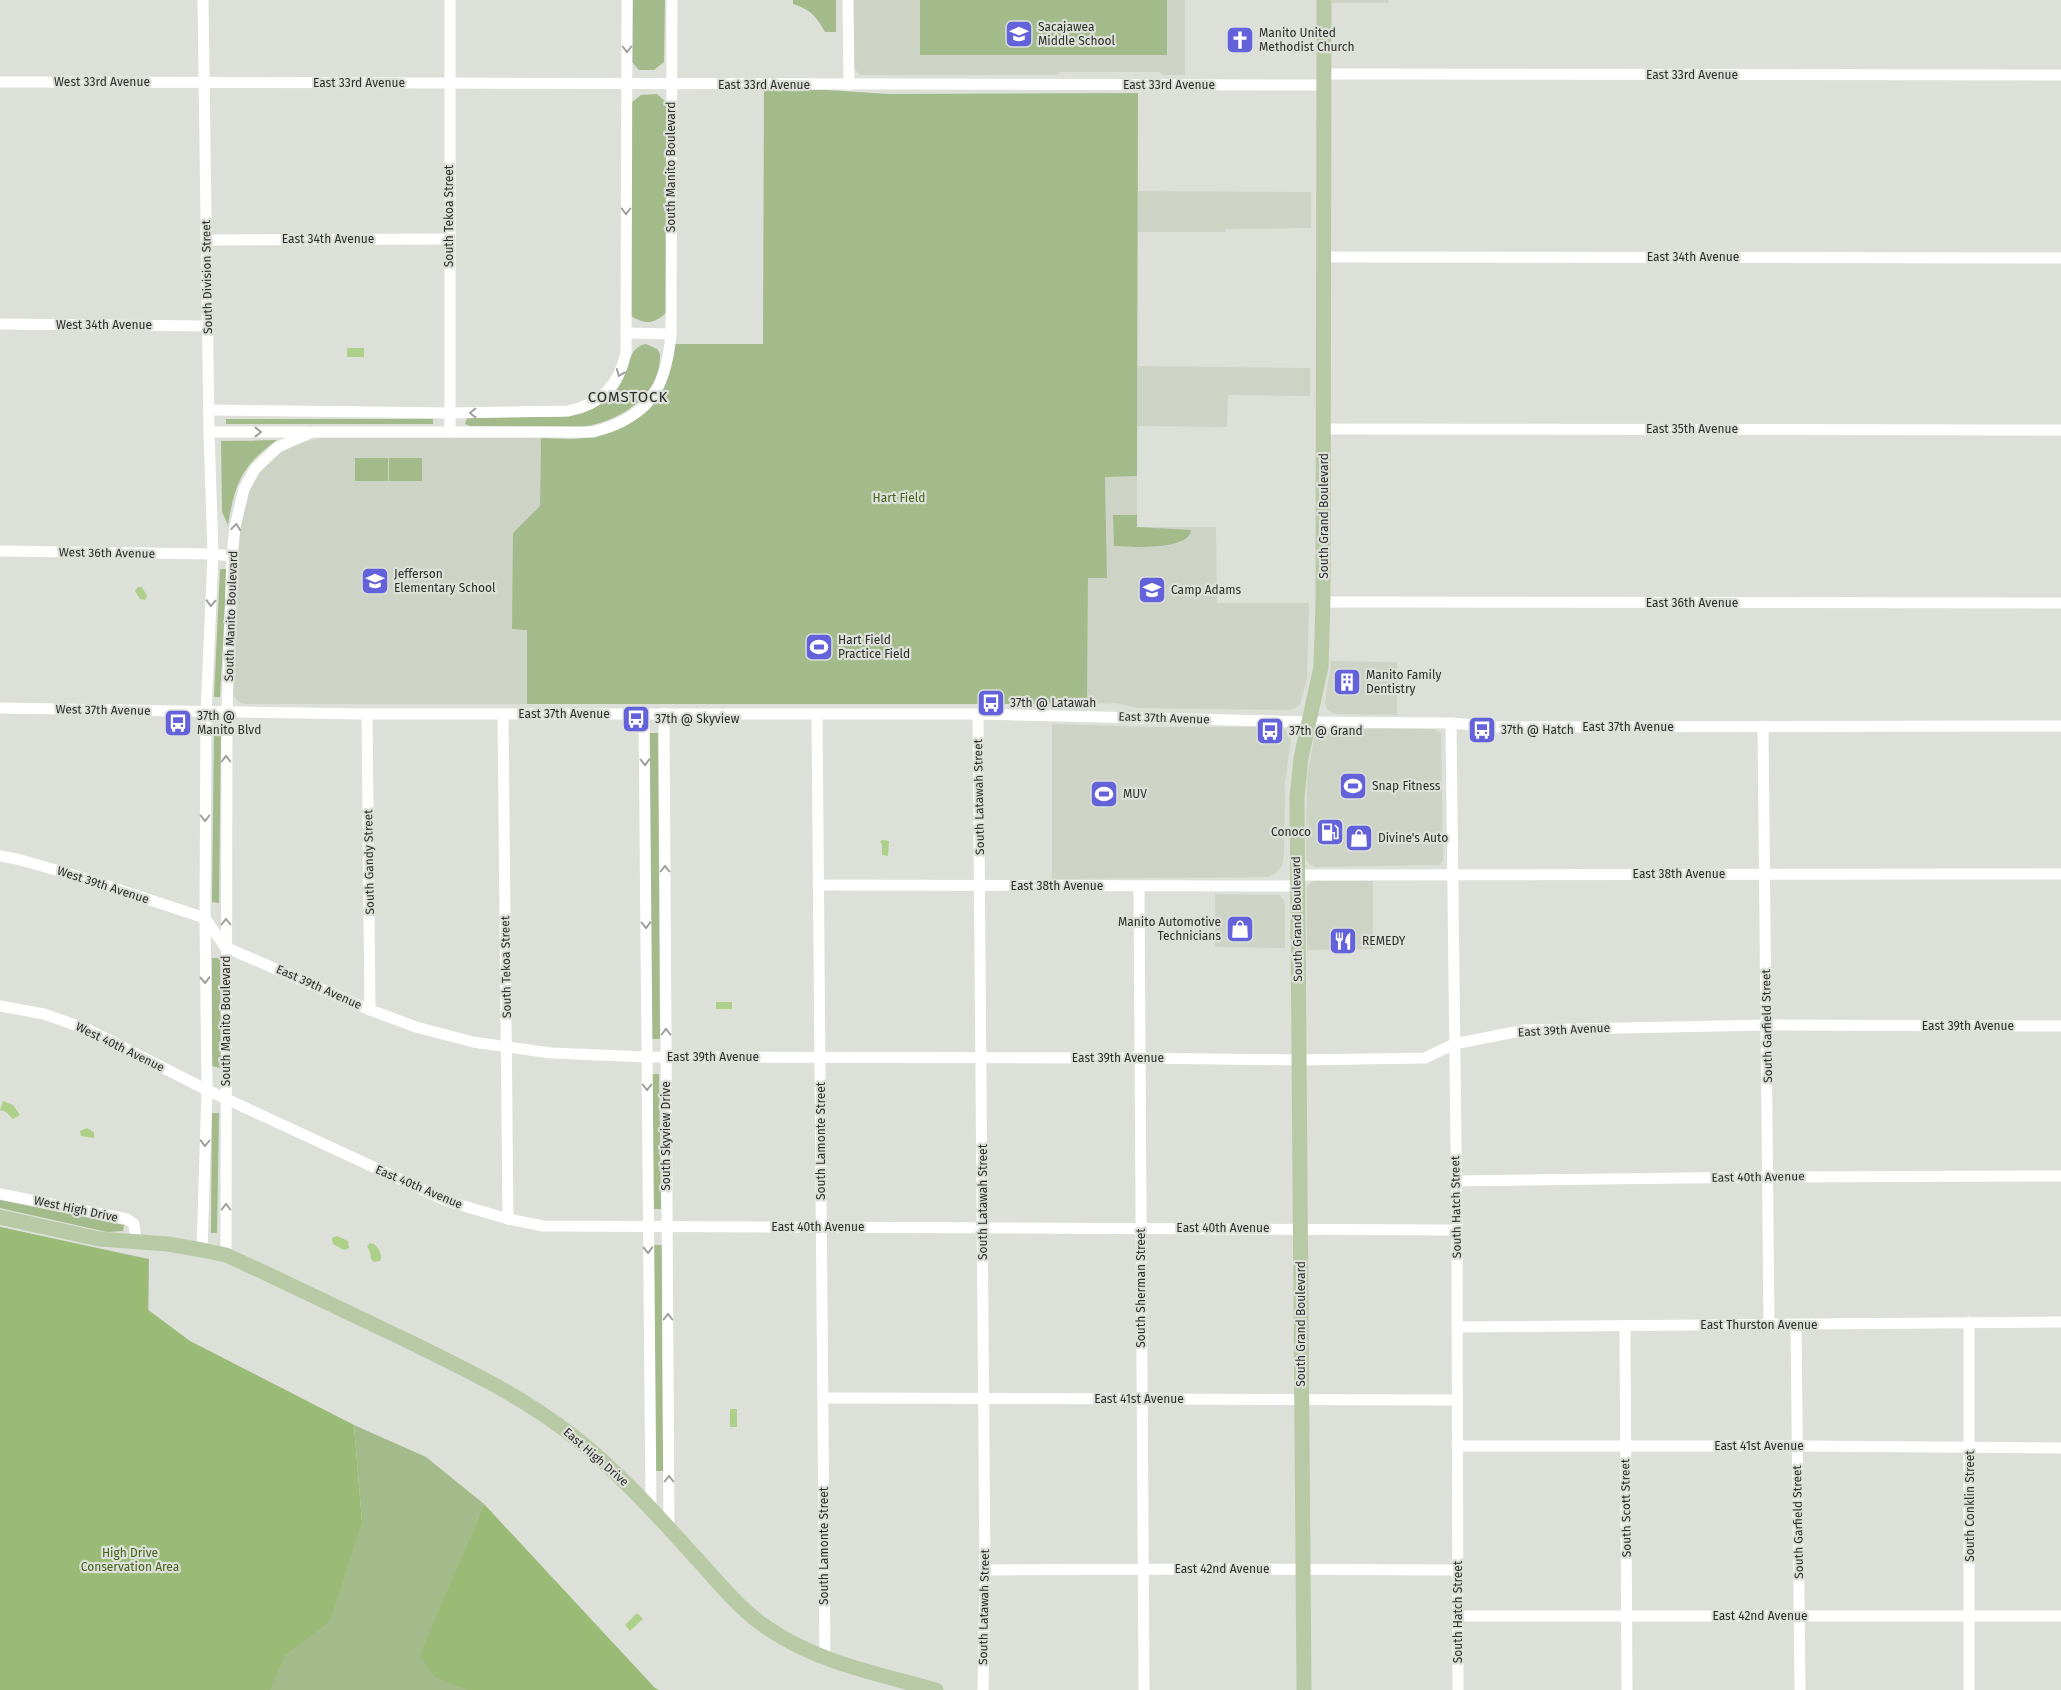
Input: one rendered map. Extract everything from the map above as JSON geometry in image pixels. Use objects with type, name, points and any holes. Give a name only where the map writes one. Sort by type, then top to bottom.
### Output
[{"type":"main road","name":"South Grand Boulevard","points":[[1304,1690],[1300,1060],[1296,880],[1297,798],[1301,758],[1321,667],[1324,430],[1324,0]]},
{"type":"main road","name":"West High Drive","points":[[0,1217],[100,1239],[202,1250],[226,1256]]},
{"type":"main road","name":"East High Drive","points":[[226,1256],[261,1270],[488,1380],[532,1407],[573,1436],[618,1475],[750,1616],[793,1644],[825,1659],[936,1690]]},
{"type":"street","name":"South Division Street","points":[[203,0],[213,554]]},
{"type":"street","name":"South Tekoa Street","points":[[450,0],[450,432]]},
{"type":"street","points":[[209,410],[450,413],[568,412],[595,401],[617,380],[626,353],[627,0]]},
{"type":"street","name":"South Manito Boulevard","points":[[226,1256],[225,947],[227,713],[232,556],[238,512],[244,490],[256,469],[278,448],[312,432],[594,432],[624,422],[637,413],[648,401],[660,384],[669,360],[671,334],[672,0]]},
{"type":"street","points":[[848,0],[849,85]]},
{"type":"street","name":"East 33rd Avenue","points":[[205,83],[849,85],[2061,75]]},
{"type":"street","name":"West 33rd Avenue","points":[[0,82],[205,83]]},
{"type":"street","name":"East 34th Avenue","points":[[207,240],[449,238]]},
{"type":"street","name":"East 34th Avenue","points":[[1324,256],[2061,258]]},
{"type":"street","name":"West 34th Avenue","points":[[0,324],[208,326]]},
{"type":"street","points":[[626,333],[671,334]]},
{"type":"street","name":"East 35th Avenue","points":[[1324,430],[2061,430]]},
{"type":"street","points":[[210,432],[312,432]]},
{"type":"street","name":"West 36th Avenue","points":[[0,551],[213,554]]},
{"type":"street","points":[[213,554],[232,556]]},
{"type":"street","name":"South Manito Boulevard","points":[[202,1250],[207,1090],[205,918],[206,713],[213,554]]},
{"type":"street","name":"East 36th Avenue","points":[[1323,602],[2061,603]]},
{"type":"street","name":"West 37th Avenue","points":[[0,708],[206,713]]},
{"type":"street","name":"East 37th Avenue","points":[[206,713],[978,714],[1310,722],[1451,723],[1498,727],[2061,726]]},
{"type":"street","name":"South Gandy Street","points":[[367,714],[370,1010]]},
{"type":"street","name":"South Tekoa Street","points":[[503,714],[508,1220]]},
{"type":"street","name":"South Skyview Drive","points":[[644,714],[650,1507]]},
{"type":"street","name":"South Skyview Drive","points":[[664,714],[669,1528]]},
{"type":"street","name":"South Lamonte Street","points":[[817,714],[825,1659]]},
{"type":"street","name":"South Latawah Street","points":[[978,714],[985,1570],[983,1690]]},
{"type":"street","name":"South Hatch Street","points":[[1451,723],[1457,1327],[1458,1690]]},
{"type":"street","name":"South Garfield Street","points":[[1763,726],[1769,1325]]},
{"type":"street","name":"West 39th Avenue","points":[[0,856],[77,876],[205,918]]},
{"type":"street","name":"East 38th Avenue","points":[[818,885],[1139,886],[1452,874],[2061,874]]},
{"type":"street","name":"South Sherman Street","points":[[1139,886],[1144,1690]]},
{"type":"street","points":[[205,918],[225,947]]},
{"type":"street","name":"East 39th Avenue","points":[[225,947],[370,1010],[416,1027],[473,1042],[551,1053],[647,1057],[982,1057],[1300,1060],[1425,1058],[1454,1044],[1525,1030],[1767,1025],[2061,1026]]},
{"type":"street","name":"West 40th Avenue","points":[[0,1006],[44,1014],[89,1030],[207,1090]]},
{"type":"street","name":"East 40th Avenue","points":[[207,1090],[447,1201],[508,1220],[543,1226],[648,1228],[1456,1230]]},
{"type":"street","name":"East 40th Avenue","points":[[1455,1181],[2061,1176]]},
{"type":"street","name":"West High Drive","points":[[0,1194],[127,1220],[134,1224],[136,1242]]},
{"type":"street","name":"South Conklin Street","points":[[1969,1322],[1970,1690]]},
{"type":"street","name":"East Thurston Avenue","points":[[1457,1327],[2061,1322]]},
{"type":"street","name":"South Garfield Street","points":[[1796,1325],[1800,1690]]},
{"type":"street","name":"South Scott Street","points":[[1625,1326],[1627,1690]]},
{"type":"street","name":"East 41st Avenue","points":[[823,1398],[1456,1400]]},
{"type":"street","name":"East 41st Avenue","points":[[1457,1446],[2061,1448]]},
{"type":"street","name":"East 42nd Avenue","points":[[985,1570],[1458,1570]]},
{"type":"street","name":"East 42nd Avenue","points":[[1458,1616],[2061,1616]]},
{"type":"shaded area","name":"Sacajawea Middle School","points":[[853,0],[1185,0],[1185,75],[1164,75],[1159,72],[1060,72],[1056,75],[861,75],[853,68]]},
{"type":"shaded area","points":[[1332,0],[1389,0],[1388,3],[1332,3]]},
{"type":"shaded area","points":[[1138,191],[1311,192],[1311,228],[1226,229],[1225,232],[1138,232]]},
{"type":"shaded area","points":[[347,348],[364,348],[364,357],[347,357]]},
{"type":"shaded area","points":[[1138,366],[1310,368],[1310,396],[1228,395],[1227,427],[1137,426]]},
{"type":"shaded area","name":"Jefferson Elementary School","points":[[319,438],[541,438],[540,506],[513,629],[527,629],[527,704],[245,704],[239,702],[234,697],[232,690],[240,529],[247,495],[255,478],[271,459],[292,446]]},
{"type":"shaded area","name":"Camp Adams","points":[[1105,476],[1137,476],[1137,527],[1216,527],[1217,603],[1309,603],[1307,679],[1300,704],[1296,708],[1290,710],[1138,708],[1116,703],[1087,704],[1088,578],[1107,578]]},
{"type":"shaded area","points":[[138,587],[142,587],[147,596],[145,600],[140,599],[135,591]]},
{"type":"shaded area","points":[[1331,661],[1397,662],[1397,715],[1337,714],[1327,709],[1325,703]]},
{"type":"shaded area","points":[[1052,724],[1149,727],[1279,727],[1285,729],[1291,739],[1285,783],[1284,853],[1282,866],[1276,873],[1267,877],[1052,879]]},
{"type":"shaded area","points":[[1327,729],[1433,729],[1441,733],[1443,860],[1440,865],[1315,867],[1308,863],[1306,859],[1307,779],[1314,738],[1318,733]]},
{"type":"shaded area","points":[[882,840],[889,841],[888,856],[882,855],[882,844],[880,842]]},
{"type":"shaded area","points":[[1314,881],[1373,881],[1373,949],[1307,950],[1307,889],[1308,885]]},
{"type":"shaded area","points":[[1215,894],[1280,895],[1285,902],[1285,948],[1215,947]]},
{"type":"shaded area","points":[[716,1002],[732,1002],[732,1009],[716,1009]]},
{"type":"shaded area","points":[[3,1101],[13,1105],[20,1115],[13,1119],[6,1112],[0,1110]]},
{"type":"shaded area","points":[[87,1128],[94,1132],[94,1138],[81,1136],[80,1131]]},
{"type":"shaded area","points":[[337,1236],[348,1241],[349,1248],[344,1250],[333,1244],[332,1238]]},
{"type":"shaded area","points":[[370,1243],[374,1244],[379,1250],[381,1254],[380,1261],[374,1262],[371,1259],[367,1246]]},
{"type":"shaded area","points":[[730,1409],[737,1409],[737,1427],[730,1427]]},
{"type":"shaded area","points":[[637,1613],[643,1619],[630,1631],[625,1625]]},
{"type":"green space","points":[[633,0],[665,0],[664,62],[654,70],[639,70],[632,62]]},
{"type":"green space","points":[[793,0],[836,0],[836,32],[825,32],[812,14],[804,8],[793,4]]},
{"type":"green space","points":[[920,0],[1167,0],[1167,55],[920,55]]},
{"type":"green space","name":"Hart Field","points":[[764,90],[827,90],[888,94],[1138,93],[1137,476],[1105,477],[1107,578],[1088,578],[1087,704],[527,704],[527,630],[512,629],[513,533],[540,506],[541,438],[579,439],[603,435],[620,429],[635,420],[658,396],[671,363],[674,344],[763,344]]},
{"type":"green space","points":[[657,94],[666,102],[666,313],[653,321],[645,322],[631,316],[631,103],[641,95]]},
{"type":"green space","points":[[646,344],[657,349],[660,354],[658,369],[653,383],[645,395],[634,405],[608,420],[580,427],[470,426],[465,424],[467,418],[472,417],[560,417],[586,412],[608,399],[620,385],[629,360],[635,350]]},
{"type":"green space","points":[[226,419],[433,419],[433,424],[226,424]]},
{"type":"green space","points":[[277,440],[256,458],[242,476],[237,486],[228,525],[222,512],[221,441]]},
{"type":"green space","points":[[355,458],[388,458],[388,481],[355,481]]},
{"type":"green space","points":[[389,458],[422,458],[422,481],[389,481]]},
{"type":"green space","points":[[1113,515],[1137,515],[1137,527],[1191,530],[1188,537],[1181,542],[1170,545],[1144,547],[1114,546]]},
{"type":"green space","points":[[220,569],[227,569],[220,697],[214,697]]},
{"type":"green space","points":[[214,732],[221,732],[219,903],[212,902]]},
{"type":"green space","points":[[649,733],[658,733],[660,1039],[651,1039]]},
{"type":"green space","points":[[212,958],[220,958],[221,1068],[212,1066]]},
{"type":"green space","points":[[652,1074],[659,1074],[661,1209],[653,1209]]},
{"type":"green space","points":[[212,1113],[219,1113],[217,1233],[211,1233]]},
{"type":"green space","points":[[0,1200],[124,1225],[123,1231],[107,1232],[0,1208]]},
{"type":"green space","name":"High Drive Conservation Area","points":[[0,1227],[149,1259],[148,1343],[362,1521],[354,1425],[426,1457],[484,1504],[450,1585],[587,1690],[0,1690]]},
{"type":"green space","name":"High Drive Conservation Area","points":[[0,1227],[148,1260],[147,1309],[190,1341],[354,1425],[362,1521],[330,1621],[285,1655],[270,1690],[0,1690]]},
{"type":"green space","points":[[653,1245],[662,1245],[663,1471],[655,1471]]},
{"type":"green space","points":[[484,1504],[655,1688],[659,1690],[468,1690],[435,1677],[420,1655]]},
{"type":"place","name":"Sacajawea Middle School","points":[[1019,34]]},
{"type":"place","name":"Manito United Methodist Church","points":[[1240,40]]},
{"type":"place","name":"Jefferson Elementary School","points":[[375,581]]},
{"type":"place","name":"Camp Adams","points":[[1152,590]]},
{"type":"place","name":"Hart Field Practice Field","points":[[819,647]]},
{"type":"place","name":"Manito Family Dentistry","points":[[1347,682]]},
{"type":"place","name":"37th @ Latawah","points":[[991,703]]},
{"type":"place","name":"37th @ Skyview","points":[[636,719]]},
{"type":"place","name":"37th @ Manito Blvd","points":[[178,723]]},
{"type":"place","name":"37th @ Hatch","points":[[1482,730]]},
{"type":"place","name":"37th @ Grand","points":[[1270,731]]},
{"type":"place","name":"Snap Fitness","points":[[1353,786]]},
{"type":"place","name":"MUV","points":[[1104,794]]},
{"type":"place","name":"Conoco","points":[[1330,832]]},
{"type":"place","name":"Divine's Auto","points":[[1359,838]]},
{"type":"place","name":"Manito Automotive Technicians","points":[[1240,929]]},
{"type":"place","name":"REMEDY","points":[[1343,941]]},
{"type":"district","name":"COMSTOCK","points":[[628,397]]}]
